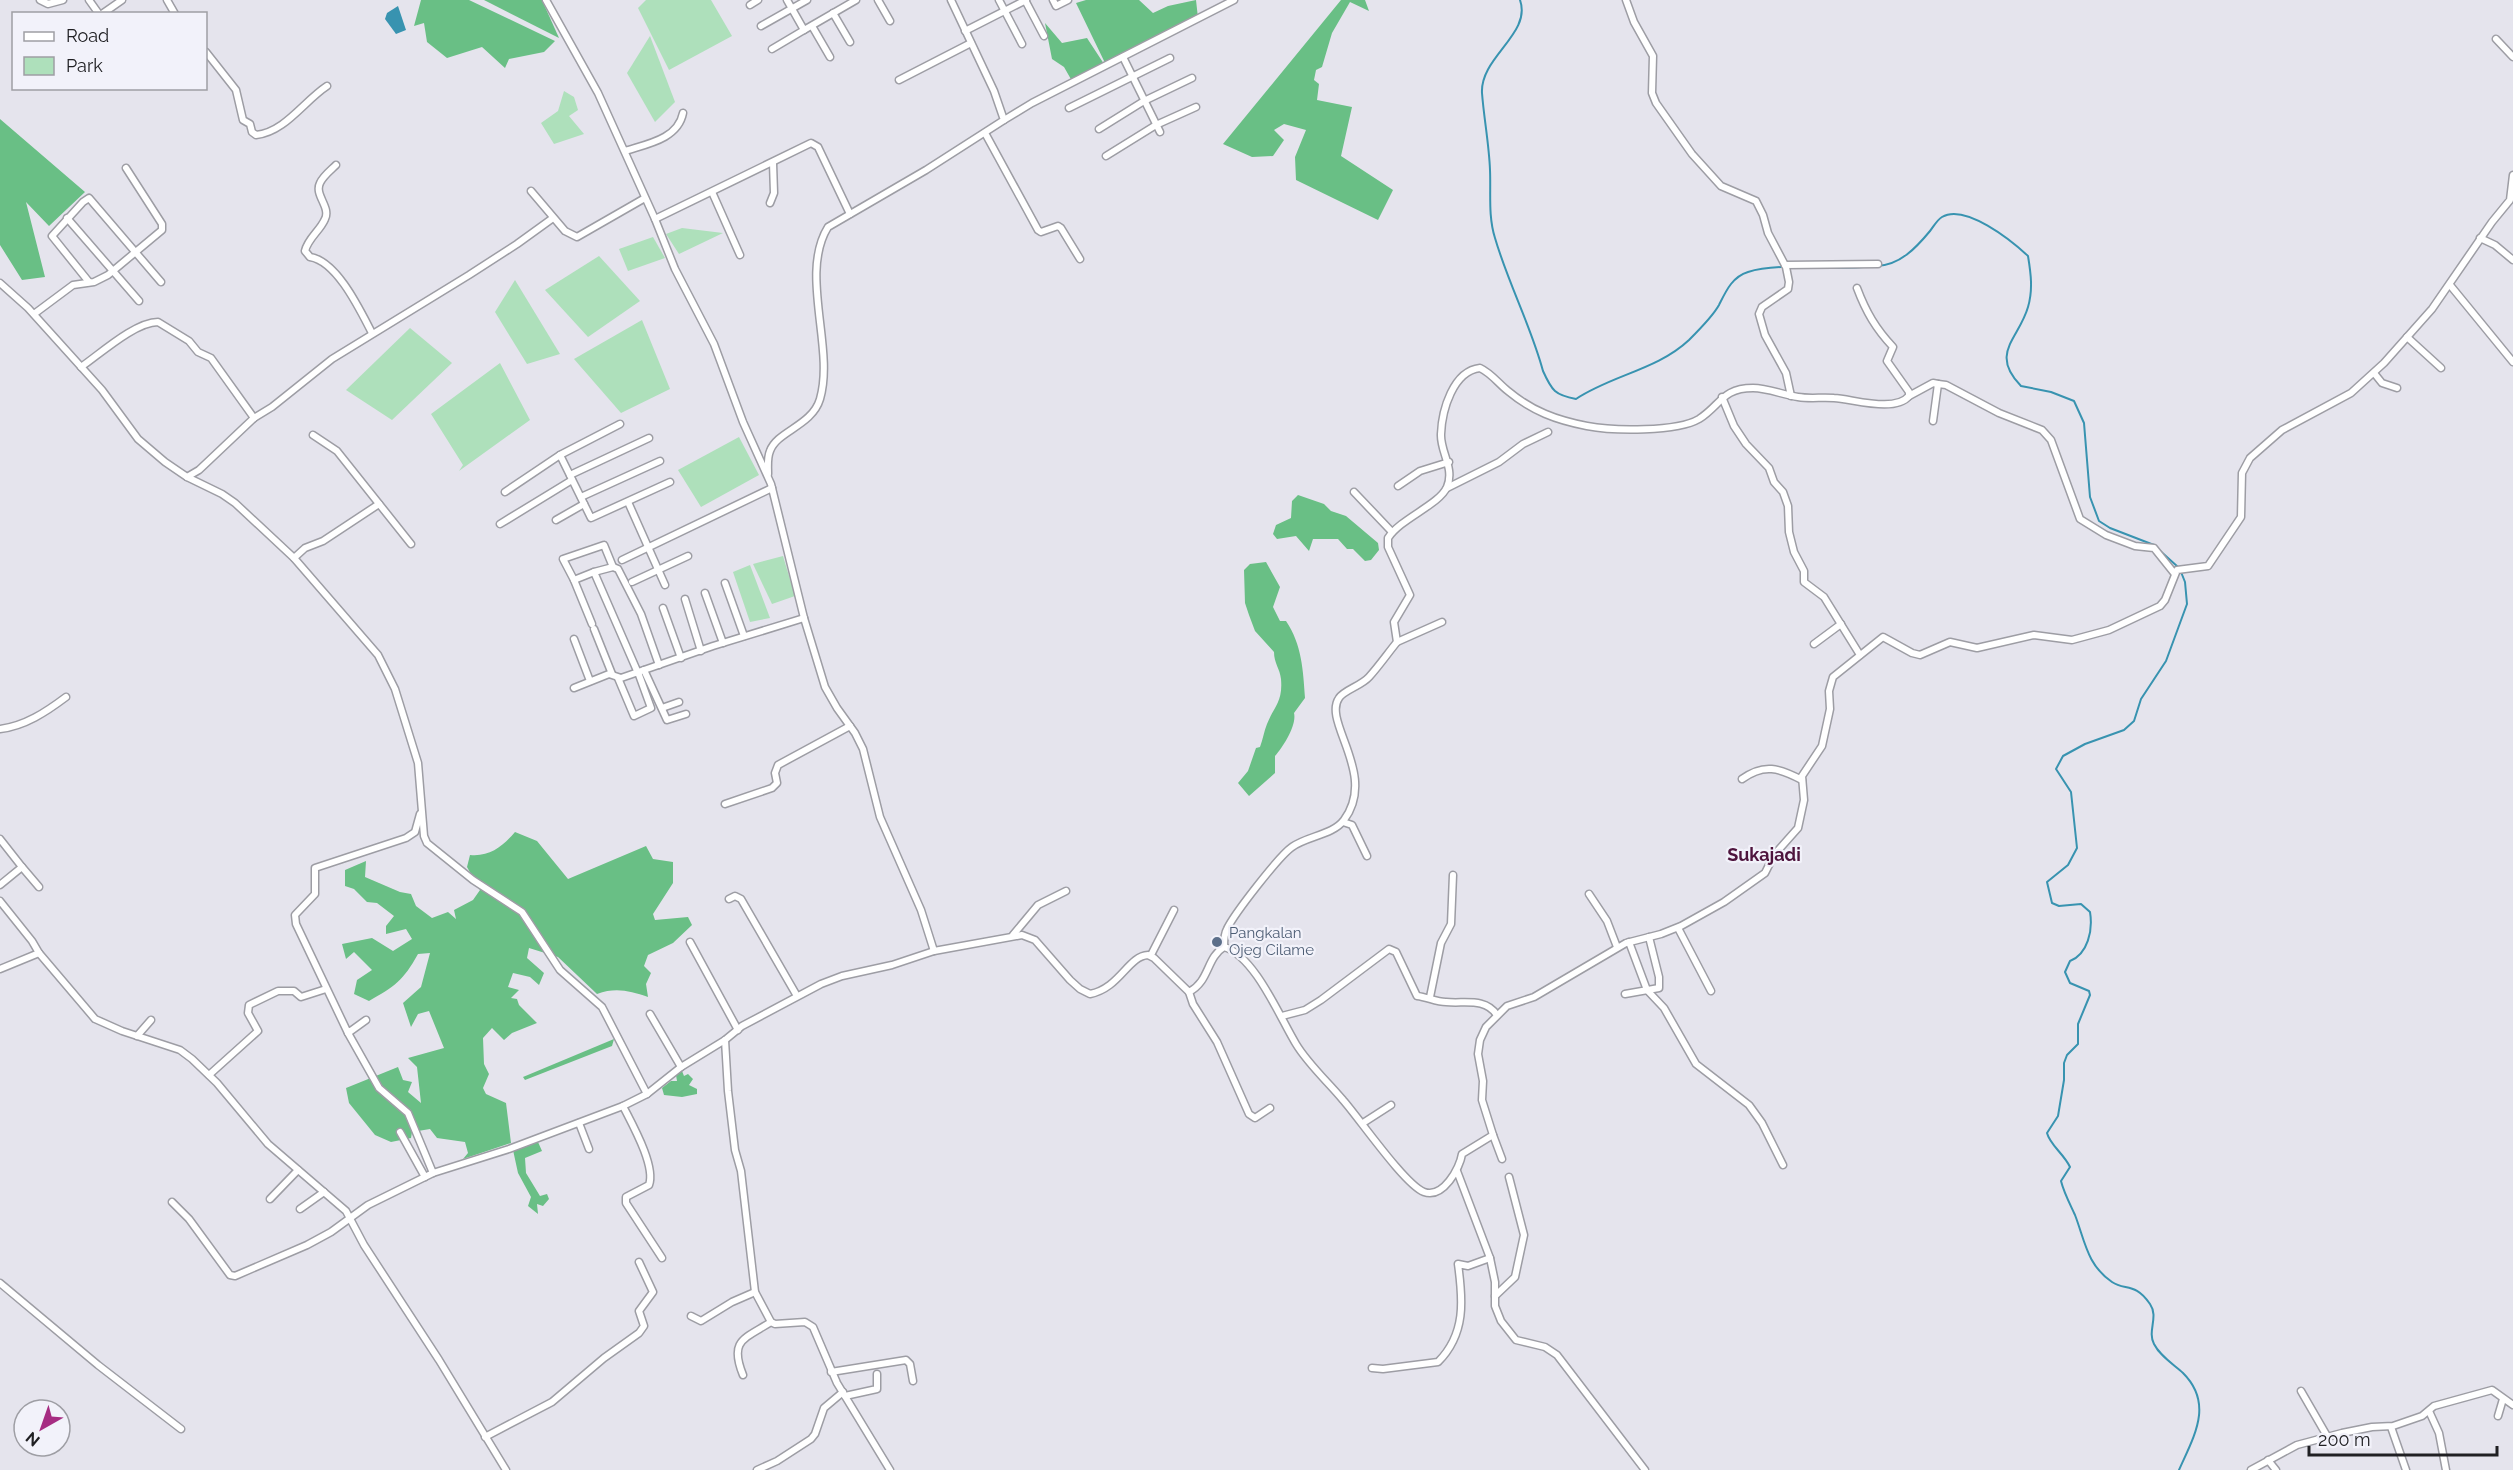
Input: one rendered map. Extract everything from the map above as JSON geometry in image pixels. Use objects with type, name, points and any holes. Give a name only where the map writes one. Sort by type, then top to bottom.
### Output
[{"type":"street","points":[[40,0],[48,4],[63,0]]},
{"type":"street","points":[[89,0],[99,12]]},
{"type":"street","points":[[104,12],[122,0]]},
{"type":"street","points":[[546,0],[598,93],[675,268],[714,344],[743,422],[772,488],[804,618],[825,687],[855,733],[867,760],[880,817],[921,910],[934,951]]},
{"type":"street","points":[[750,4],[758,0]]},
{"type":"street","points":[[787,0],[804,30]]},
{"type":"street","points":[[761,26],[807,0]]},
{"type":"street","points":[[772,49],[856,0]]},
{"type":"street","points":[[878,0],[890,21]]},
{"type":"street","points":[[951,0],[994,91],[1004,120]]},
{"type":"street","points":[[999,0],[1022,44]]},
{"type":"street","points":[[965,31],[1025,0],[1044,36]]},
{"type":"street","points":[[1053,0],[1056,6],[1068,0]]},
{"type":"street","points":[[768,477],[768,457],[773,444],[811,416],[820,400],[825,355],[818,309],[818,268],[820,249],[828,227],[1004,120],[1222,3],[1234,0]]},
{"type":"street","points":[[1626,0],[1634,22],[1653,56],[1652,93],[1656,103],[1692,154],[1720,186],[1756,201],[1763,214],[1768,233],[1786,268],[1788,289],[1762,307],[1759,314],[1765,335],[1786,373],[1791,396]]},
{"type":"street","points":[[833,13],[850,42]]},
{"type":"street","points":[[812,26],[830,57]]},
{"type":"street","points":[[2496,39],[2513,57]]},
{"type":"street","points":[[899,80],[971,43]]},
{"type":"street","points":[[207,53],[231,81],[236,90],[243,120],[250,124],[252,132],[256,135],[285,123],[314,95],[327,86]]},
{"type":"street","points":[[1123,57],[1160,132]]},
{"type":"street","points":[[1069,108],[1170,58]]},
{"type":"street","points":[[1099,129],[1144,101],[1192,78]]},
{"type":"street","points":[[1106,156],[1156,125],[1196,106]]},
{"type":"street","points":[[625,152],[669,135],[681,122],[683,113]]},
{"type":"street","points":[[984,133],[1038,230],[1041,232],[1058,226],[1061,228],[1080,259]]},
{"type":"street","points":[[655,219],[808,144],[815,144],[850,214]]},
{"type":"street","points":[[770,203],[774,193],[773,163]]},
{"type":"street","points":[[336,165],[320,183],[320,194],[327,214],[305,251],[327,264],[351,294],[372,333]]},
{"type":"street","points":[[34,315],[73,285],[100,280],[158,235],[162,224],[126,168]]},
{"type":"street","points":[[2176,571],[2209,565],[2238,525],[2243,500],[2242,473],[2254,454],[2282,430],[2343,397],[2374,374],[2432,309],[2512,198],[2513,175]]},
{"type":"street","points":[[531,191],[565,231],[577,237],[645,198]]},
{"type":"street","points":[[712,192],[740,255]]},
{"type":"street","points":[[89,282],[52,239],[54,233],[67,218],[89,198],[161,282]]},
{"type":"street","points":[[67,218],[139,301]]},
{"type":"street","points":[[187,477],[207,462],[254,418],[272,407],[312,373],[372,333],[470,275],[553,218]]},
{"type":"street","points":[[2481,238],[2495,245],[2513,260]]},
{"type":"street","points":[[1786,268],[1878,264]]},
{"type":"street","points":[[0,283],[34,315],[102,390],[138,439],[187,477],[235,503],[294,558],[353,624],[387,669],[410,733],[418,763],[424,836],[427,843],[473,880],[522,912],[560,970],[602,1007],[647,1094]]},
{"type":"street","points":[[2450,285],[2513,362]]},
{"type":"street","points":[[1857,288],[1866,312],[1893,347],[1887,361],[1906,387],[1909,396]]},
{"type":"street","points":[[81,367],[148,323],[158,322],[186,338],[198,352],[211,358],[254,418]]},
{"type":"street","points":[[2407,337],[2441,368]]},
{"type":"street","points":[[1447,488],[1449,462],[1441,436],[1444,419],[1454,386],[1464,374],[1472,369],[1484,370],[1516,397],[1549,417],[1589,427],[1654,429],[1688,424],[1701,418],[1722,397],[1742,388],[1756,388],[1791,396],[1883,404],[1902,401],[1933,383],[1946,384],[1999,413],[2042,430],[2051,440],[2080,519],[2106,535],[2129,544],[2154,548],[2176,571]]},
{"type":"street","points":[[2374,374],[2382,383],[2397,388]]},
{"type":"street","points":[[1933,421],[1938,384]]},
{"type":"street","points":[[1722,397],[1734,426],[1746,444],[1769,468],[1774,482],[1783,492],[1788,506],[1789,532],[1794,552],[1804,571],[1804,582],[1811,590],[1817,591],[1824,597],[1860,655]]},
{"type":"street","points":[[504,492],[560,454],[620,424]]},
{"type":"street","points":[[1397,642],[1394,622],[1410,595],[1388,547],[1388,538],[1392,532],[1434,501],[1447,488],[1498,462],[1523,444],[1548,432]]},
{"type":"street","points":[[313,435],[337,451],[411,544]]},
{"type":"street","points":[[500,524],[571,478],[649,438]]},
{"type":"street","points":[[560,454],[591,518],[670,482]]},
{"type":"street","points":[[556,520],[582,501],[660,461]]},
{"type":"street","points":[[1398,486],[1420,471],[1449,462]]},
{"type":"street","points":[[622,560],[772,488]]},
{"type":"street","points":[[1354,492],[1392,532]]},
{"type":"street","points":[[628,502],[665,585]]},
{"type":"street","points":[[294,558],[305,548],[322,541],[379,504]]},
{"type":"street","points":[[594,572],[640,673],[651,708],[634,716],[574,580],[562,560],[604,545],[613,567]]},
{"type":"street","points":[[632,582],[688,556]]},
{"type":"street","points":[[574,580],[613,567],[618,569],[641,614],[659,665]]},
{"type":"street","points":[[1502,1159],[1482,1100],[1483,1081],[1478,1051],[1485,1029],[1507,1006],[1534,997],[1617,947],[1678,928],[1724,902],[1767,871],[1774,855],[1797,828],[1804,800],[1802,780],[1805,768],[1820,753],[1830,709],[1829,691],[1833,677],[1882,637],[1920,655],[1950,642],[1977,648],[2034,635],[2067,640],[2104,632],[2160,606],[2165,600],[2176,571]]},
{"type":"street","points":[[725,583],[744,636]]},
{"type":"street","points":[[705,593],[723,643]]},
{"type":"street","points":[[685,599],[701,651]]},
{"type":"street","points":[[663,608],[681,658]]},
{"type":"street","points":[[574,688],[590,681],[640,673],[723,643],[804,618]]},
{"type":"street","points":[[1189,992],[1201,984],[1217,952],[1224,947],[1226,930],[1239,910],[1285,853],[1304,840],[1334,828],[1343,822],[1350,810],[1356,778],[1353,762],[1336,720],[1336,706],[1340,696],[1368,678],[1397,642],[1442,622]]},
{"type":"street","points":[[1814,644],[1841,624]]},
{"type":"street","points":[[574,639],[590,681]]},
{"type":"street","points":[[640,673],[668,720],[686,714]]},
{"type":"street","points":[[0,729],[13,727],[41,715],[66,697]]},
{"type":"street","points":[[662,708],[679,702]]},
{"type":"street","points":[[725,804],[772,788],[777,783],[775,773],[778,765],[850,726]]},
{"type":"street","points":[[1742,779],[1762,768],[1784,772],[1802,780]]},
{"type":"street","points":[[422,811],[411,836],[318,866],[313,870],[317,887],[315,894],[297,911],[295,921],[348,1034],[379,1088],[408,1113],[433,1173]]},
{"type":"street","points":[[1343,822],[1352,825],[1367,856]]},
{"type":"street","points":[[0,839],[39,887]]},
{"type":"street","points":[[0,885],[22,867]]},
{"type":"street","points":[[1430,997],[1441,943],[1450,928],[1453,875]]},
{"type":"street","points":[[1013,935],[1038,905],[1066,891]]},
{"type":"street","points":[[1589,894],[1607,921],[1617,947]]},
{"type":"street","points":[[729,899],[735,896],[741,899],[797,996]]},
{"type":"street","points":[[0,901],[39,953],[95,1019],[180,1050],[209,1075],[264,1140],[349,1216],[364,1245],[507,1470]]},
{"type":"street","points":[[1151,955],[1174,910]]},
{"type":"street","points":[[1678,928],[1711,991]]},
{"type":"street","points":[[172,1202],[232,1276],[307,1245],[331,1232],[349,1216],[433,1173],[623,1106],[647,1094],[681,1067],[725,1040],[742,1026],[797,996],[842,976],[892,965],[934,951],[1022,935],[1035,940],[1070,980],[1090,994],[1113,984],[1137,958],[1151,955]]},
{"type":"street","points":[[1625,994],[1657,990],[1660,986],[1649,937]]},
{"type":"street","points":[[690,942],[738,1030]]},
{"type":"street","points":[[1629,942],[1647,990],[1664,1008],[1696,1064],[1734,1091],[1756,1113],[1783,1165]]},
{"type":"street","points":[[1224,947],[1234,952],[1247,966],[1282,1016],[1299,1048],[1403,1174],[1424,1192],[1431,1192],[1445,1185],[1457,1171],[1462,1154],[1493,1135]]},
{"type":"street","points":[[1282,1016],[1305,1010],[1321,1000],[1389,949],[1396,952],[1415,995],[1445,1002],[1482,1004],[1491,1008],[1497,1015]]},
{"type":"street","points":[[0,969],[39,953]]},
{"type":"street","points":[[1151,955],[1189,992],[1193,1004],[1217,1042],[1251,1117],[1255,1118],[1270,1108]]},
{"type":"street","points":[[209,1075],[258,1031],[248,1013],[249,1005],[278,991],[294,991],[301,997],[326,989]]},
{"type":"street","points":[[650,1014],[681,1067]]},
{"type":"street","points":[[137,1036],[151,1020]]},
{"type":"street","points":[[348,1034],[366,1020]]},
{"type":"street","points":[[725,1040],[735,1150],[741,1171],[755,1292],[771,1322],[809,1324],[816,1334],[831,1372],[890,1470]]},
{"type":"street","points":[[1363,1124],[1391,1105]]},
{"type":"street","points":[[623,1106],[641,1144],[651,1178],[649,1185],[626,1197],[626,1203],[662,1258]]},
{"type":"street","points":[[579,1123],[590,1149]]},
{"type":"street","points":[[400,1132],[425,1177]]},
{"type":"street","points":[[270,1199],[298,1170]]},
{"type":"street","points":[[1457,1171],[1490,1258],[1496,1311],[1513,1338],[1545,1347],[1557,1355],[1645,1470]]},
{"type":"street","points":[[1495,1296],[1515,1277],[1524,1235],[1509,1177]]},
{"type":"street","points":[[300,1209],[324,1192]]},
{"type":"street","points":[[1372,1368],[1383,1369],[1438,1362],[1455,1339],[1463,1310],[1458,1264],[1468,1266],[1490,1258]]},
{"type":"street","points":[[485,1437],[552,1402],[642,1330],[644,1326],[639,1311],[653,1292],[639,1262]]},
{"type":"street","points":[[0,1283],[98,1365],[181,1429]]},
{"type":"street","points":[[691,1317],[701,1321],[732,1302],[755,1292]]},
{"type":"street","points":[[743,1375],[737,1360],[737,1348],[744,1340],[771,1322]]},
{"type":"street","points":[[831,1372],[906,1360],[910,1364],[913,1381]]},
{"type":"street","points":[[757,1470],[777,1461],[811,1440],[824,1408],[844,1394],[877,1389],[877,1374]]},
{"type":"street","points":[[2251,1470],[2297,1445],[2372,1427],[2391,1427],[2422,1416],[2434,1406],[2489,1390],[2497,1392],[2513,1405]]},
{"type":"street","points":[[2301,1391],[2327,1436]]},
{"type":"street","points":[[2498,1416],[2503,1399]]},
{"type":"street","points":[[2428,1411],[2439,1433],[2446,1470]]},
{"type":"street","points":[[2391,1427],[2406,1470]]},
{"type":"street","points":[[2268,1460],[2276,1470]]},
{"type":"green space","points":[[421,0],[469,0],[555,41],[544,52],[509,59],[505,68],[482,47],[447,58],[427,42],[424,23],[414,26]]},
{"type":"green space","points":[[484,0],[542,0],[559,38]]},
{"type":"green space","points":[[646,0],[711,0],[732,36],[669,70],[638,8]]},
{"type":"green space","points":[[1086,0],[1139,0],[1153,13],[1168,6],[1196,0],[1198,18],[1106,65],[1076,3]]},
{"type":"green space","points":[[1341,0],[1365,0],[1369,11],[1350,2],[1332,33],[1322,67],[1316,70],[1314,80],[1319,84],[1317,100],[1352,107],[1341,156],[1393,190],[1378,220],[1296,180],[1295,157],[1306,130],[1284,124],[1274,130],[1284,140],[1273,156],[1252,157],[1223,144]]},
{"type":"green space","points":[[1045,23],[1062,43],[1087,38],[1104,64],[1072,81],[1064,67],[1052,59]]},
{"type":"green space","points":[[650,36],[675,102],[655,122],[627,73]]},
{"type":"green space","points":[[564,91],[574,97],[578,110],[569,116],[584,134],[554,144],[541,123],[558,111]]},
{"type":"green space","points":[[0,119],[85,192],[49,226],[26,202],[45,277],[22,280],[0,245]]},
{"type":"green space","points":[[682,228],[723,233],[679,254],[666,234]]},
{"type":"green space","points":[[653,237],[665,258],[628,271],[619,249]]},
{"type":"green space","points":[[599,256],[640,301],[588,337],[545,290]]},
{"type":"green space","points":[[515,280],[560,354],[527,364],[495,312]]},
{"type":"green space","points":[[642,320],[670,389],[621,413],[574,359]]},
{"type":"green space","points":[[410,328],[452,363],[392,420],[346,390]]},
{"type":"green space","points":[[500,363],[530,420],[459,471],[463,465],[431,414]]},
{"type":"green space","points":[[739,437],[759,475],[701,507],[678,470]]},
{"type":"green space","points":[[1298,495],[1324,504],[1331,511],[1346,516],[1378,543],[1379,550],[1371,560],[1365,561],[1353,549],[1347,549],[1338,539],[1313,539],[1309,551],[1296,536],[1277,539],[1273,534],[1276,525],[1291,518],[1292,501]]},
{"type":"green space","points":[[783,556],[795,596],[772,604],[753,564]]},
{"type":"green space","points":[[1266,562],[1280,587],[1273,607],[1280,621],[1286,621],[1299,649],[1305,698],[1294,713],[1291,730],[1275,756],[1275,773],[1249,796],[1238,783],[1248,771],[1256,748],[1260,747],[1267,724],[1279,699],[1281,687],[1274,652],[1255,631],[1245,603],[1244,570],[1250,564]]},
{"type":"green space","points":[[750,565],[770,618],[750,622],[733,572]]},
{"type":"green space","points":[[515,832],[537,841],[568,879],[646,846],[653,859],[673,862],[673,883],[653,914],[655,920],[688,917],[692,925],[673,943],[648,955],[644,966],[651,973],[646,984],[648,997],[623,991],[597,994],[558,957],[529,948],[527,958],[544,973],[539,985],[530,977],[513,973],[508,987],[519,990],[511,998],[517,999],[519,1005],[537,1023],[512,1033],[504,1040],[492,1028],[483,1038],[484,1064],[489,1074],[483,1088],[486,1094],[506,1103],[511,1143],[463,1159],[468,1153],[465,1142],[437,1138],[430,1129],[412,1132],[411,1138],[391,1142],[375,1135],[349,1103],[346,1088],[398,1067],[403,1080],[412,1082],[408,1092],[421,1103],[417,1067],[408,1058],[444,1048],[429,1011],[418,1014],[411,1027],[403,1003],[421,987],[430,953],[418,954],[398,982],[369,1001],[354,994],[357,980],[372,970],[354,952],[346,959],[342,944],[372,938],[393,951],[412,939],[406,929],[386,934],[386,926],[394,916],[377,903],[367,902],[354,889],[345,886],[345,870],[366,861],[365,877],[400,892],[411,894],[416,906],[432,918],[448,912],[456,919],[454,910],[473,900],[480,890],[467,867],[470,855],[496,850]]},
{"type":"green space","points":[[614,1039],[612,1046],[525,1080],[523,1077]]},
{"type":"green space","points":[[682,1071],[684,1076],[688,1074],[693,1079],[689,1085],[697,1089],[697,1094],[682,1097],[664,1095],[662,1088],[671,1081],[677,1081],[676,1075]]},
{"type":"green space","points":[[538,1142],[542,1151],[525,1158],[526,1173],[540,1196],[547,1194],[549,1199],[543,1206],[537,1204],[538,1214],[528,1206],[531,1197],[518,1173],[513,1150]]},
{"type":"water","points":[[398,6],[406,30],[396,34],[385,19],[387,13]]},
{"type":"waterway","points":[[1520,0],[1522,12],[1519,24],[1489,68],[1482,93],[1489,160],[1491,213],[1495,238],[1506,271],[1543,371],[1555,391],[1563,396],[1576,399],[1604,384],[1649,366],[1676,350],[1710,318],[1727,290],[1742,274],[1774,267],[1863,267]]},
{"type":"waterway","points":[[1877,266],[1885,265],[1907,255],[1940,218],[1952,214],[1963,215],[1988,226],[2028,256],[2031,294],[2024,318],[2009,346],[2007,364],[2021,386],[2051,392],[2074,401],[2084,423],[2090,497],[2099,521],[2110,528],[2154,545]]},
{"type":"waterway","points":[[2158,549],[2178,567]]},
{"type":"waterway","points":[[2179,1470],[2195,1433],[2199,1408],[2198,1396],[2183,1373],[2163,1356],[2154,1344],[2152,1339],[2153,1314],[2145,1297],[2135,1290],[2112,1282],[2092,1260],[2061,1181],[2070,1167],[2047,1133],[2058,1116],[2064,1080],[2064,1063],[2067,1055],[2078,1044],[2078,1024],[2090,995],[2089,991],[2070,983],[2065,972],[2070,961],[2081,953],[2088,941],[2091,919],[2090,912],[2081,904],[2059,906],[2052,903],[2047,882],[2068,865],[2077,848],[2071,792],[2056,769],[2063,756],[2085,744],[2124,730],[2134,721],[2141,699],[2166,661],[2187,604],[2185,582],[2181,572]]},
{"type":"place","name":"Pangkalan Ojeg Cilame","points":[[1217,942]]},
{"type":"district","name":"Sukajadi","points":[[1764,854]]}]
